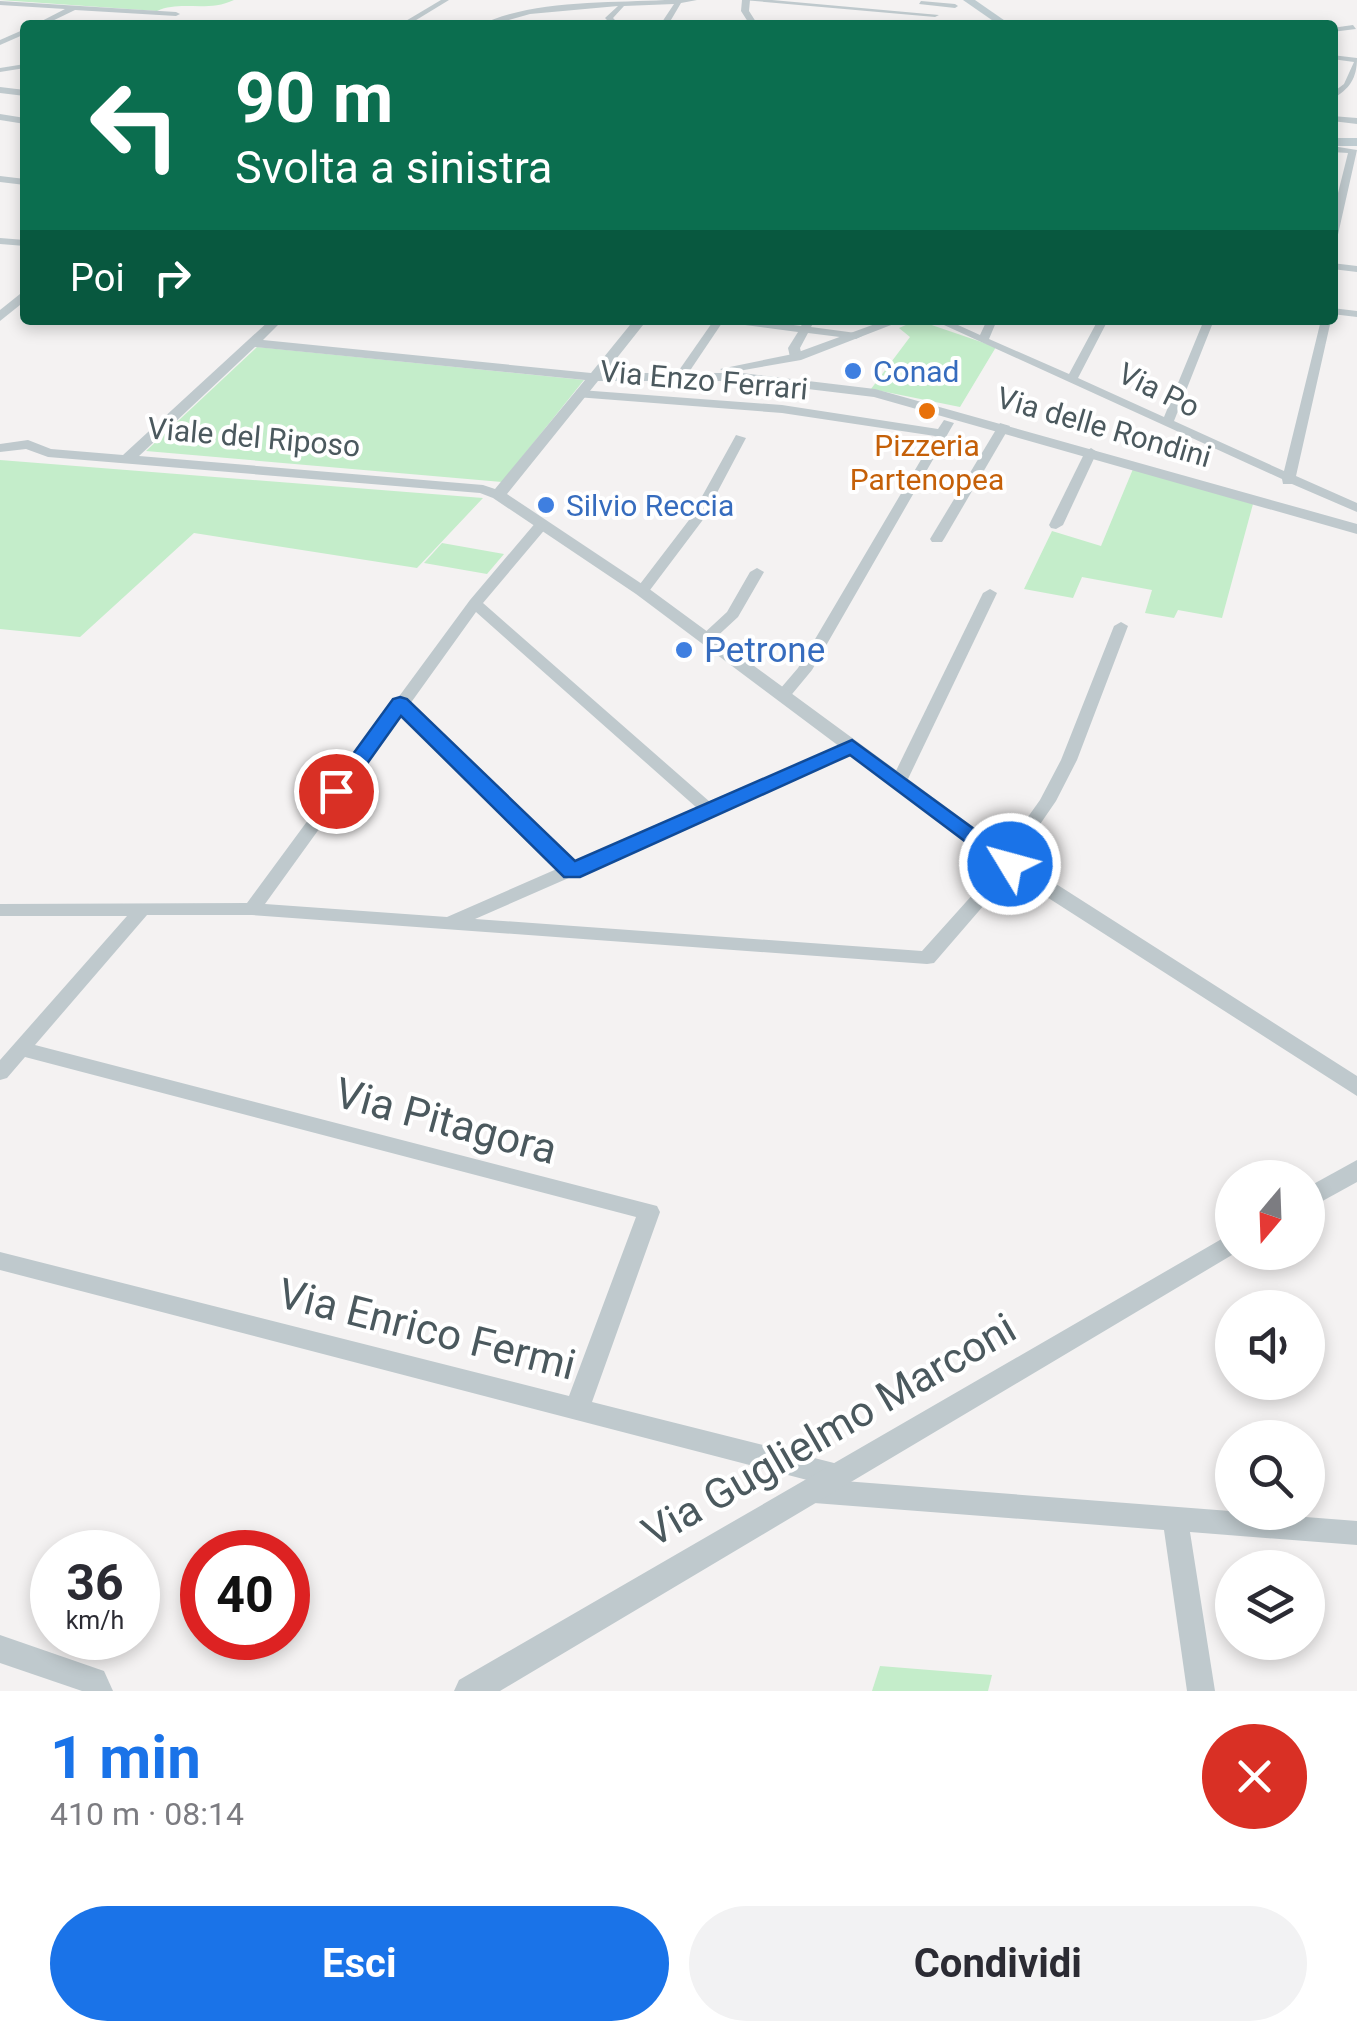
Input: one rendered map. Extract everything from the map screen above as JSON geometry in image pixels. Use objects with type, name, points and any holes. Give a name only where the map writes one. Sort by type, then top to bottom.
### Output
[{"type":"main road","points":[[968,0],[998,20]]},
{"type":"street","points":[[412,20],[446,0]]},
{"type":"street","points":[[601,8],[612,0]]},
{"type":"street","points":[[503,16],[694,0]]},
{"type":"street","points":[[746,0],[934,15]]},
{"type":"street","points":[[881,0],[958,3]]},
{"type":"street","points":[[0,3],[161,13]]},
{"type":"street","points":[[495,20],[516,4]]},
{"type":"street","points":[[610,20],[608,18],[620,6]]},
{"type":"street","points":[[49,20],[74,8]]},
{"type":"street","points":[[148,20],[174,10]]},
{"type":"street","points":[[569,10],[580,13]]},
{"type":"street","points":[[534,12],[555,18]]},
{"type":"street","points":[[1338,29],[1352,27]]},
{"type":"street","points":[[1353,78],[1357,61]]},
{"type":"street","points":[[1338,193],[1355,146]]},
{"type":"street","points":[[0,317],[20,299]]},
{"type":"street","points":[[129,457],[271,325]]},
{"type":"street","points":[[637,325],[501,491],[1010,864],[1357,1087]]},
{"type":"street","points":[[686,376],[716,325]]},
{"type":"street","points":[[796,357],[794,348],[807,325]]},
{"type":"street","points":[[812,325],[856,336]]},
{"type":"street","points":[[686,376],[796,357],[885,325]]},
{"type":"street","name":"Via Po","points":[[950,325],[1073,377],[1288,481],[1357,508]]},
{"type":"street","points":[[983,339],[990,325]]},
{"type":"street","points":[[1073,377],[1101,325]]},
{"type":"street","points":[[1168,422],[1207,325]]},
{"type":"street","points":[[1288,481],[1325,325]]},
{"type":"street","name":"Via delle Rondini","points":[[251,343],[594,377],[742,377],[875,393],[1004,426],[1357,529]]},
{"type":"street","name":"Via Enzo Ferrari","points":[[580,394],[766,408],[942,433]]},
{"type":"street","points":[[782,696],[804,670],[954,412]]},
{"type":"street","points":[[936,539],[1004,426]]},
{"type":"street","points":[[642,591],[695,520],[740,438]]},
{"type":"street","name":"Viale del Riposo","points":[[0,445],[28,444],[48,453],[501,491]]},
{"type":"street","points":[[1056,525],[1091,452]]},
{"type":"street","points":[[252,909],[475,602],[542,524]]},
{"type":"street","points":[[706,639],[734,614],[757,572]]},
{"type":"street","points":[[900,781],[990,593]]},
{"type":"street","points":[[475,602],[709,810]]},
{"type":"street","points":[[0,910],[252,909],[927,958],[1010,864],[1012,852],[1048,801],[1069,760],[1122,626]]},
{"type":"street","points":[[400,703],[572,871]]},
{"type":"street","points":[[450,923],[852,746]]},
{"type":"street","points":[[0,1073],[140,912]]},
{"type":"street","name":"Via Pitagora","points":[[21,1049],[650,1212],[577,1409]]},
{"type":"street","points":[[1325,1189],[1357,1170]]},
{"type":"street","name":"Via Guglielmo Marconi","points":[[470,1691],[1215,1252]]},
{"type":"street","name":"Via Enrico Fermi","points":[[0,1261],[577,1409],[821,1483],[1357,1532]]},
{"type":"street","points":[[1175,1517],[1202,1691]]},
{"type":"street","points":[[0,1649],[94,1681],[99,1691]]},
{"type":"green space","points":[[0,0],[234,0],[214,6],[176,6],[157,11]]},
{"type":"green space","points":[[932,325],[996,347],[960,407],[871,389],[910,337],[899,328]]},
{"type":"green space","points":[[257,347],[584,380],[502,482],[146,451]]},
{"type":"green space","points":[[0,460],[483,498],[417,568],[194,533],[80,637],[0,629]]},
{"type":"green space","points":[[1133,469],[1253,504],[1222,618],[1178,610],[1174,618],[1145,613],[1152,590],[1082,577],[1073,598],[1024,589],[1052,531],[1101,546]]},
{"type":"green space","points":[[442,543],[504,554],[487,574],[424,563]]},
{"type":"green space","points":[[880,1666],[992,1675],[988,1691],[872,1691]]},
{"type":"place","name":"Conad","points":[[853,371]]},
{"type":"place","name":"Pizzeria Partenopea","points":[[927,411]]},
{"type":"place","name":"Silvio Reccia","points":[[546,505]]},
{"type":"place","name":"Petrone","points":[[684,650]]},
{"type":"route","points":[[336,791],[400,703],[572,871],[852,746],[1010,864]]}]
